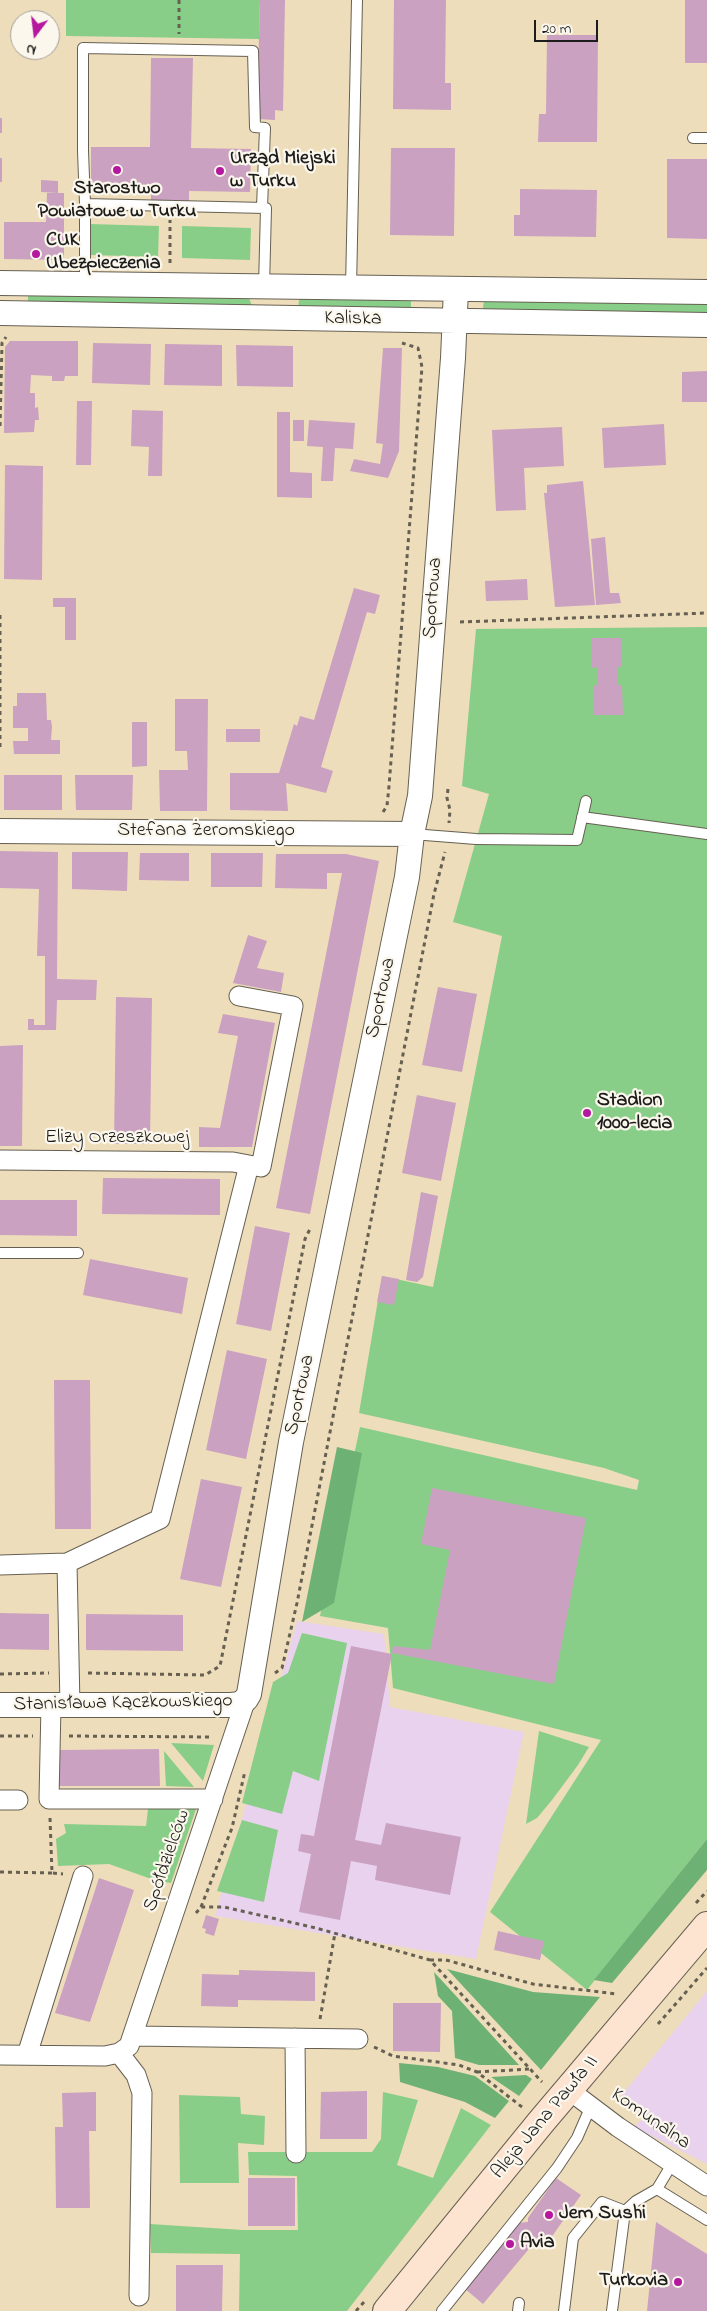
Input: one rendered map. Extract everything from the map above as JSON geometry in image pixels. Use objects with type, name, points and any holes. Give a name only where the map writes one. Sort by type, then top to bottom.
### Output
[{"type":"main road","name":"Aleja Jana Pawła II","points":[[387,2311],[707,1926]]},
{"type":"street","name":"Kaliska","points":[[0,283],[707,292]]},
{"type":"street","points":[[270,287],[276,318]]},
{"type":"street","name":"Sportowa","points":[[246,1699],[254,1668],[291,1442],[407,877],[412,834],[420,796],[456,289]]},
{"type":"street","name":"Kaliska","points":[[0,313],[707,325]]},
{"type":"street","name":"Stefana Żeromskiego","points":[[0,831],[412,834]]},
{"type":"street","points":[[0,1564],[67,1564],[160,1519],[241,1163],[261,1167],[293,1006],[239,996]]},
{"type":"street","name":"Elizy Orzeszkowej","points":[[0,1160],[241,1163]]},
{"type":"street","points":[[67,1564],[60,1706],[50,1736],[49,1799],[213,1798]]},
{"type":"street","name":"Stanisława Kączkowskiego","points":[[0,1706],[231,1706],[240,1704],[246,1699]]},
{"type":"street","name":"Spółdzielców","points":[[118,2053],[129,2046],[133,2036],[246,1699]]},
{"type":"street","points":[[28,2056],[83,1876]]},
{"type":"street","points":[[133,2036],[358,2039]]},
{"type":"street","points":[[295,2038],[296,2153]]},
{"type":"street","points":[[0,2055],[105,2056],[118,2053],[136,2075],[142,2093],[139,2296]]},
{"type":"street","name":"Komunalna","points":[[569,2090],[672,2164],[707,2186]]},
{"type":"lane","points":[[351,288],[357,0]]},
{"type":"lane","points":[[85,284],[83,48],[253,51],[255,127],[265,128],[262,208]]},
{"type":"lane","points":[[694,138],[707,138]]},
{"type":"lane","points":[[85,204],[266,208],[270,287]]},
{"type":"lane","points":[[412,834],[476,840],[577,840],[586,801]]},
{"type":"lane","points":[[582,817],[707,834]]},
{"type":"lane","points":[[0,1253],[78,1253]]},
{"type":"lane","points":[[442,2311],[558,2168],[577,2138],[591,2106]]},
{"type":"lane","points":[[612,2311],[625,2212],[636,2201],[657,2189],[672,2164]]},
{"type":"lane","points":[[657,2189],[707,2220]]},
{"type":"lane","points":[[564,2311],[573,2238],[602,2202],[625,2212]]},
{"type":"path","points":[[179,0],[179,50]]},
{"type":"path","points":[[170,264],[171,206]]},
{"type":"path","points":[[0,426],[2,348],[4,337]]},
{"type":"path","points":[[389,786],[422,367],[418,348]]},
{"type":"path","points":[[460,622],[707,613]]},
{"type":"path","points":[[0,614],[0,749]]},
{"type":"path","points":[[271,1676],[282,1668],[297,1603],[447,837],[450,810],[447,798],[448,789]]},
{"type":"path","points":[[0,1736],[154,1735],[219,1737]]},
{"type":"path","points":[[194,1915],[201,1907],[232,1828],[246,1767]]},
{"type":"path","points":[[49,1799],[52,1873]]},
{"type":"path","points":[[0,1872],[52,1873],[83,1876]]},
{"type":"path","points":[[201,1907],[224,1907],[335,1933],[430,1960],[446,1960],[534,1984],[618,1994]]},
{"type":"path","points":[[317,2039],[335,1933]]},
{"type":"path","points":[[430,1960],[542,2082]]},
{"type":"path","points":[[651,2031],[707,1968]]},
{"type":"path","points":[[358,2039],[393,2056],[459,2065],[477,2072],[521,2107]]},
{"type":"path","points":[[477,2072],[531,2069]]},
{"type":"shaded area","points":[[297,1621],[384,1634],[390,1707],[524,1732],[476,1959],[215,1916]]},
{"type":"shaded area","points":[[707,1991],[707,2164],[634,2127],[645,2117],[621,2096]]},
{"type":"green space","points":[[66,0],[260,0],[259,39],[66,36]]},
{"type":"green space","points":[[90,224],[159,226],[158,257],[90,255]]},
{"type":"green space","points":[[182,226],[251,228],[250,260],[182,258]]},
{"type":"green space","points":[[28,292],[248,295],[252,306],[28,309]]},
{"type":"green space","points":[[306,294],[411,295],[411,313],[298,309],[299,300]]},
{"type":"green space","points":[[707,300],[707,317],[484,310],[483,307],[484,301]]},
{"type":"green space","name":"Stadion 1000-lecia","points":[[707,627],[707,1839],[587,1990],[490,1912],[601,1740],[393,1688],[388,1628],[320,1616],[360,1427],[637,1490],[639,1480],[604,1468],[359,1413],[382,1276],[433,1287],[502,936],[453,922],[489,794],[462,786],[476,629]]},
{"type":"green space","points":[[337,1447],[362,1453],[334,1603],[302,1622]]},
{"type":"green space","points":[[302,1633],[347,1643],[319,1781],[293,1771],[282,1814],[242,1803],[273,1682],[288,1673]]},
{"type":"green space","points":[[539,1731],[589,1747],[552,1800],[537,1818],[526,1824]]},
{"type":"green space","points":[[171,1743],[214,1745],[203,1781]]},
{"type":"green space","points":[[164,1751],[194,1787],[166,1786]]},
{"type":"green space","points":[[190,1804],[196,1809],[171,1883],[157,1881],[109,1864],[58,1866],[56,1839],[66,1833],[64,1824],[146,1826],[148,1809]]},
{"type":"green space","points":[[242,1820],[278,1830],[264,1902],[217,1891]]},
{"type":"green space","points":[[707,1839],[707,1870],[612,1983],[594,1980]]},
{"type":"green space","points":[[447,1969],[533,1992],[600,1997],[541,2070]]},
{"type":"green space","points":[[434,1972],[519,2065],[479,2065],[455,2058],[452,2011],[438,1996]]},
{"type":"green space","points":[[399,2063],[438,2067],[475,2076],[509,2101],[495,2118],[465,2102],[400,2082]]},
{"type":"green space","points":[[526,2075],[532,2079],[519,2096],[491,2077]]},
{"type":"green space","points":[[383,2092],[418,2100],[397,2165],[433,2178],[461,2108],[491,2125],[347,2311],[239,2311],[240,2254],[151,2253],[150,2224],[243,2230],[298,2230],[297,2176],[249,2175],[248,2152],[372,2152],[381,2139]]},
{"type":"green space","points":[[179,2095],[240,2097],[241,2114],[265,2116],[264,2145],[238,2143],[239,2183],[180,2183]]},
{"type":"building","points":[[260,0],[285,0],[283,111],[275,110],[275,120],[258,119]]},
{"type":"building","points":[[394,0],[446,0],[445,83],[451,83],[451,110],[393,109]]},
{"type":"building","points":[[685,0],[707,0],[707,63],[685,63]]},
{"type":"building","points":[[547,35],[598,35],[597,142],[538,142],[539,114],[546,114]]},
{"type":"building","points":[[151,58],[193,58],[191,148],[251,149],[250,192],[189,191],[189,201],[151,200],[151,191],[91,190],[91,147],[150,147]]},
{"type":"building","points":[[0,118],[2,118],[2,133],[0,133]]},
{"type":"building","points":[[391,148],[455,148],[454,236],[390,235]]},
{"type":"building","points":[[0,158],[2,158],[2,182],[0,182]]},
{"type":"building","points":[[667,159],[707,159],[707,239],[667,238]]},
{"type":"building","points":[[41,180],[58,181],[58,193],[41,192]]},
{"type":"building","points":[[520,189],[597,190],[596,237],[514,236],[514,215],[520,215]]},
{"type":"building","points":[[47,193],[64,193],[64,260],[4,259],[4,222],[46,222]]},
{"type":"building","points":[[10,341],[78,341],[78,376],[65,376],[64,381],[52,381],[52,376],[31,375],[30,393],[35,393],[35,408],[38,407],[39,420],[35,420],[34,432],[4,433],[5,347]]},
{"type":"building","points":[[93,343],[151,344],[150,385],[92,383]]},
{"type":"building","points":[[165,344],[222,345],[222,386],[164,385]]},
{"type":"building","points":[[236,345],[293,346],[293,387],[237,386]]},
{"type":"building","points":[[383,348],[402,348],[399,451],[388,478],[350,471],[354,459],[380,464],[383,444],[376,443]]},
{"type":"building","points":[[707,371],[707,402],[682,402],[682,372]]},
{"type":"building","points":[[77,401],[92,401],[91,465],[76,465]]},
{"type":"building","points":[[132,410],[163,411],[162,476],[148,476],[149,447],[131,446]]},
{"type":"building","points":[[277,412],[290,412],[290,472],[312,473],[312,498],[277,497]]},
{"type":"building","points":[[293,420],[304,420],[304,441],[293,441]]},
{"type":"building","points":[[309,420],[355,423],[353,449],[335,448],[333,481],[321,481],[323,447],[307,446]]},
{"type":"building","points":[[664,424],[666,465],[604,468],[602,428]]},
{"type":"building","points":[[562,427],[564,466],[524,468],[526,510],[496,511],[492,430]]},
{"type":"building","points":[[5,465],[43,466],[42,580],[4,579]]},
{"type":"building","points":[[583,481],[595,605],[555,607],[544,493],[547,493],[547,485]]},
{"type":"building","points":[[605,537],[610,593],[619,593],[621,603],[596,605],[591,539]]},
{"type":"building","points":[[527,579],[528,600],[486,601],[485,581]]},
{"type":"building","points":[[354,588],[380,595],[375,614],[367,612],[321,767],[333,771],[326,793],[286,783],[288,811],[230,810],[230,773],[279,773],[294,724],[297,726],[300,716],[314,720]]},
{"type":"building","points":[[53,598],[76,598],[76,640],[65,640],[65,607],[53,607]]},
{"type":"building","points":[[591,638],[621,638],[622,667],[617,667],[617,685],[622,685],[623,715],[593,715],[593,686],[597,685],[597,667],[592,668]]},
{"type":"building","points":[[17,693],[46,693],[47,720],[51,720],[52,727],[51,740],[60,740],[60,754],[14,754],[13,741],[28,741],[28,728],[13,728],[13,706],[17,706]]},
{"type":"building","points":[[175,699],[208,699],[207,811],[160,811],[159,770],[188,770],[187,751],[175,751]]},
{"type":"building","points":[[132,722],[147,722],[147,766],[132,767]]},
{"type":"building","points":[[226,729],[260,729],[260,742],[226,742]]},
{"type":"building","points":[[4,775],[62,775],[62,810],[4,810]]},
{"type":"building","points":[[75,775],[133,775],[132,810],[76,810]]},
{"type":"building","points":[[0,851],[58,852],[57,979],[97,980],[96,1000],[57,1000],[56,1030],[28,1030],[28,1019],[34,1019],[34,1025],[45,1025],[45,956],[37,956],[39,889],[0,888]]},
{"type":"building","points":[[72,852],[128,852],[127,891],[72,889]]},
{"type":"building","points":[[140,853],[189,853],[189,881],[139,880]]},
{"type":"building","points":[[211,853],[263,853],[262,887],[211,887]]},
{"type":"building","points":[[276,854],[346,854],[379,861],[310,1214],[276,1208],[342,873],[327,873],[327,889],[275,888]]},
{"type":"building","points":[[248,935],[267,941],[257,968],[284,973],[281,992],[233,983]]},
{"type":"building","points":[[438,987],[477,994],[462,1072],[422,1065]]},
{"type":"building","points":[[116,997],[152,998],[150,1144],[114,1144]]},
{"type":"building","points":[[223,1014],[275,1023],[252,1147],[199,1147],[199,1127],[220,1128],[238,1036],[218,1033]]},
{"type":"building","points":[[23,1045],[22,1146],[0,1146],[0,1046]]},
{"type":"building","points":[[417,1095],[456,1103],[441,1181],[402,1173]]},
{"type":"building","points":[[103,1178],[220,1179],[220,1215],[102,1214]]},
{"type":"building","points":[[421,1192],[438,1196],[423,1277],[417,1282],[406,1280]]},
{"type":"building","points":[[0,1200],[77,1200],[77,1236],[0,1235]]},
{"type":"building","points":[[255,1226],[290,1233],[271,1331],[236,1324]]},
{"type":"building","points":[[90,1259],[188,1278],[182,1314],[83,1295]]},
{"type":"building","points":[[382,1276],[399,1279],[394,1305],[377,1302]]},
{"type":"building","points":[[227,1350],[267,1359],[246,1459],[206,1450]]},
{"type":"building","points":[[54,1380],[90,1380],[91,1529],[55,1529]]},
{"type":"building","points":[[201,1479],[242,1487],[221,1587],[180,1579]]},
{"type":"building","points":[[432,1488],[586,1518],[554,1684],[392,1653],[393,1646],[430,1650],[450,1550],[421,1544]]},
{"type":"building","points":[[0,1613],[49,1614],[49,1650],[0,1649]]},
{"type":"building","points":[[86,1614],[183,1615],[183,1651],[86,1650]]},
{"type":"building","points":[[351,1646],[392,1654],[355,1840],[381,1845],[386,1823],[461,1837],[450,1895],[375,1880],[377,1866],[351,1861],[340,1920],[299,1912],[311,1854],[298,1851],[301,1834],[314,1836]]},
{"type":"building","points":[[159,1749],[160,1786],[58,1786],[58,1750]]},
{"type":"building","points":[[99,1878],[134,1890],[90,2022],[55,2013]]},
{"type":"building","points":[[206,1915],[219,1919],[214,1936],[205,1933],[206,1929],[202,1928]]},
{"type":"building","points":[[498,1931],[544,1941],[540,1960],[494,1950]]},
{"type":"building","points":[[239,1970],[315,1972],[315,2001],[238,2000],[238,2007],[201,2006],[202,1974],[239,1975]]},
{"type":"building","points":[[393,2003],[441,2003],[440,2052],[393,2051]]},
{"type":"building","points":[[367,2091],[367,2139],[320,2139],[321,2092]]},
{"type":"building","points":[[96,2092],[96,2131],[89,2131],[90,2208],[56,2208],[55,2127],[63,2127],[62,2093]]},
{"type":"building","points":[[248,2178],[295,2178],[295,2226],[248,2226]]},
{"type":"building","points":[[556,2178],[581,2195],[546,2245],[538,2238],[483,2304],[458,2283],[507,2224],[528,2222],[528,2218]]},
{"type":"building","name":"Turkovia","points":[[656,2222],[707,2254],[707,2311],[647,2311]]},
{"type":"building","points":[[176,2265],[223,2265],[222,2311],[176,2311]]},
{"type":"place","name":"Starostwo Powiatowe w Turku","points":[[117,170]]},
{"type":"place","name":"Urząd Miejski w Turku","points":[[220,171]]},
{"type":"place","name":"CUK Ubezpieczenia","points":[[36,254]]},
{"type":"place","name":"Stadion 1000-lecia","points":[[587,1113]]},
{"type":"place","name":"Jem Sushi","points":[[549,2215]]},
{"type":"place","name":"Avia","points":[[510,2244]]},
{"type":"place","name":"Turkovia","points":[[678,2282]]}]
